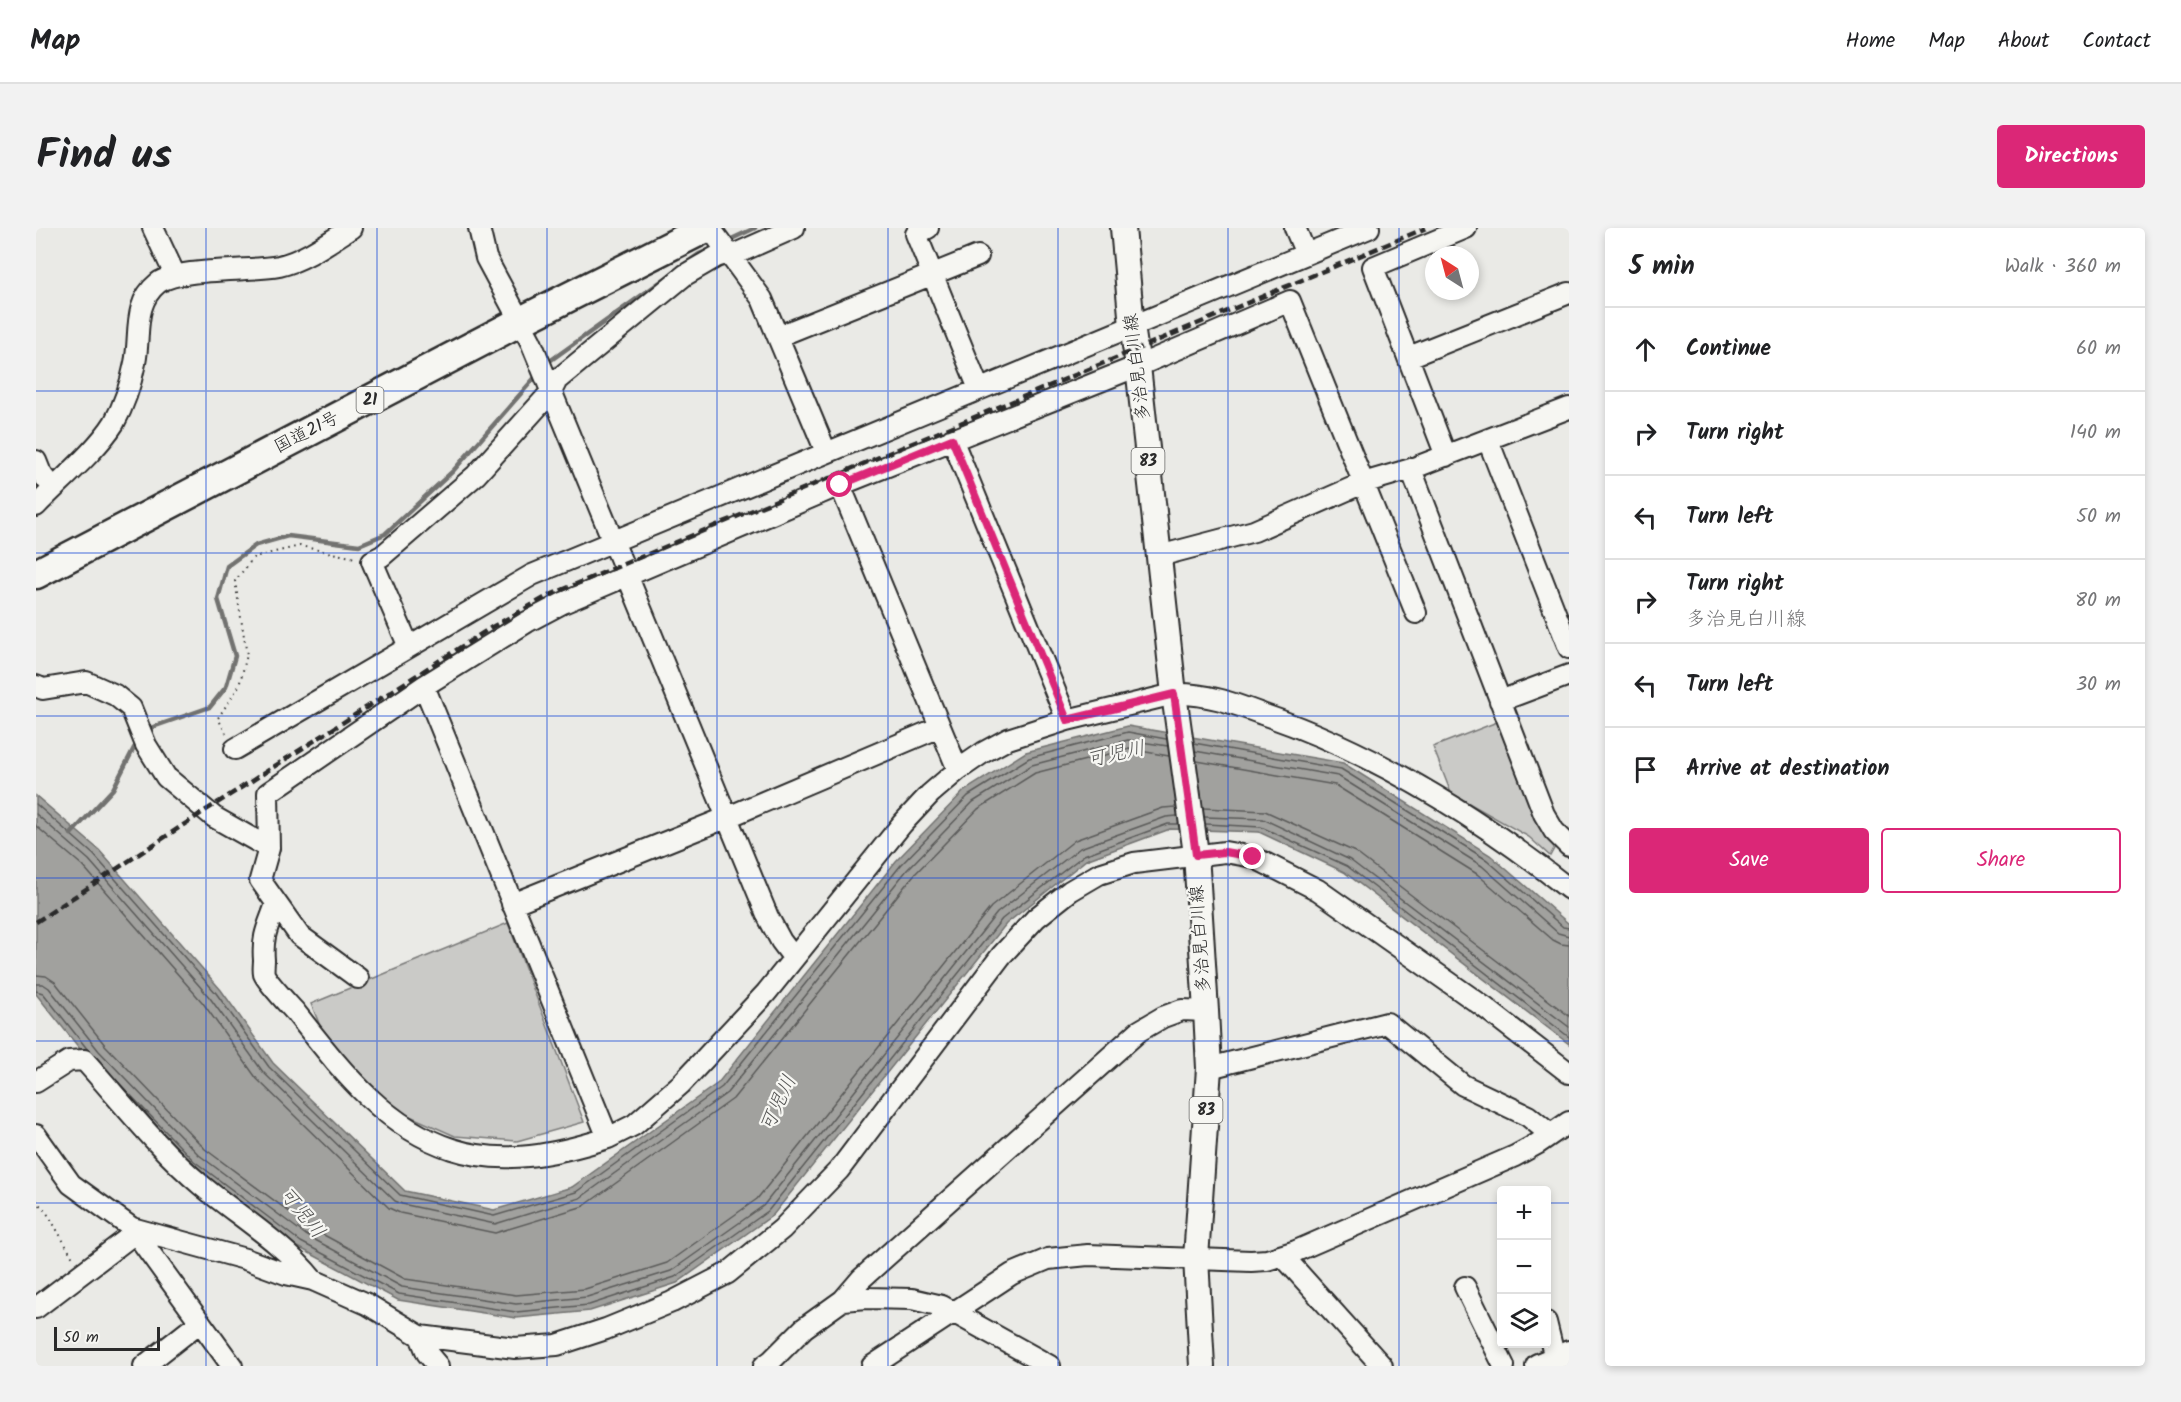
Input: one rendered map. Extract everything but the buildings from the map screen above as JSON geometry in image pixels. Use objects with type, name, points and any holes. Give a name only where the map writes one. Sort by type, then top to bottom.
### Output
[{"type":"highway","name":"国道21号","points":[[36,574],[521,321],[708,228]]},
{"type":"main road","name":"多治見白川線","points":[[1123,228],[1174,694],[1196,855],[1209,1068],[1196,1258],[1202,1366]]},
{"type":"street","points":[[153,228],[175,275]]},
{"type":"street","points":[[36,506],[113,424],[126,396],[136,362],[140,307],[159,282],[175,275],[279,266],[326,245],[351,228]]},
{"type":"street","points":[[478,228],[486,258],[521,321],[614,540],[768,917],[793,957]]},
{"type":"street","points":[[708,228],[762,298],[826,452]]},
{"type":"street","points":[[409,647],[372,561],[382,556],[476,475],[551,392],[557,380],[685,275],[716,257],[730,255],[794,228]]},
{"type":"street","points":[[928,228],[915,234],[980,389]]},
{"type":"street","points":[[1295,228],[1306,254]]},
{"type":"street","points":[[235,749],[532,575],[1369,228]]},
{"type":"street","points":[[1446,456],[1373,267],[1466,228]]},
{"type":"street","points":[[779,336],[978,256]]},
{"type":"street","points":[[1408,357],[1569,293]]},
{"type":"street","points":[[358,978],[298,935],[260,880],[269,848],[268,793],[424,686],[526,622],[627,575],[840,485],[1138,366],[1290,302],[1416,613]]},
{"type":"street","points":[[1159,556],[1254,531],[1363,483],[1411,469],[1568,411]]},
{"type":"street","points":[[952,439],[1067,720]]},
{"type":"street","points":[[1488,440],[1569,648]]},
{"type":"street","points":[[36,461],[40,471],[53,488]]},
{"type":"street","points":[[1411,469],[1544,814],[1554,831],[1569,846]]},
{"type":"street","points":[[840,485],[958,770]]},
{"type":"street","points":[[1500,701],[1569,675]]},
{"type":"street","points":[[36,686],[43,689],[86,682],[115,695],[131,708],[146,745],[166,777],[214,817],[269,848]]},
{"type":"street","points":[[424,686],[608,1138]]},
{"type":"street","points":[[276,904],[263,939],[264,975],[338,1065],[376,1106],[409,1130],[453,1150],[503,1157],[528,1157],[555,1153],[608,1138],[634,1125],[681,1084],[766,993],[902,824],[930,794],[958,770],[1008,739],[1067,720],[1174,694],[1191,693],[1212,696],[1289,723],[1409,779],[1517,848],[1569,889]]},
{"type":"street","points":[[512,904],[728,817],[940,727]]},
{"type":"street","points":[[132,1228],[313,1280],[368,1304],[420,1336],[515,1348],[557,1344],[606,1329],[672,1302],[728,1273],[782,1229],[839,1170],[1001,956],[1036,918],[1070,891],[1099,874],[1134,863],[1196,855],[1225,852],[1253,857],[1318,890],[1484,1007],[1569,1073]]},
{"type":"street","points":[[764,1366],[804,1328],[843,1300],[861,1279],[1139,1031],[1163,1017],[1182,1010],[1206,1011]]},
{"type":"street","points":[[1209,1068],[1388,1023],[1463,1085],[1528,1116],[1550,1134]]},
{"type":"street","points":[[36,1082],[69,1061],[84,1060],[168,1154],[200,1184],[298,1262],[313,1280]]},
{"type":"street","points":[[872,1366],[1012,1274],[1048,1259],[1088,1255],[1251,1261],[1283,1256],[1515,1156],[1569,1122]]},
{"type":"street","points":[[36,1135],[71,1184],[132,1228],[232,1366]]},
{"type":"street","points":[[36,1308],[127,1239],[132,1228]]},
{"type":"street","points":[[1283,1256],[1382,1366]]},
{"type":"street","points":[[1465,1287],[1504,1366]]},
{"type":"street","points":[[843,1300],[912,1299],[942,1306],[1050,1366]]},
{"type":"street","points":[[144,1366],[200,1322]]},
{"type":"street","points":[[420,1336],[427,1353],[438,1366]]},
{"type":"path","points":[[235,749],[218,718],[238,686],[247,655],[235,581],[254,557],[300,546],[372,561]]},
{"type":"path","points":[[36,1200],[49,1216],[66,1249],[83,1273]]},
{"type":"shaded area","points":[[1497,722],[1533,814],[1557,843],[1550,856],[1529,837],[1451,793],[1433,747]]},
{"type":"shaded area","points":[[508,923],[584,1122],[517,1141],[455,1136],[403,1113],[370,1091],[328,1045],[311,1004]]},
{"type":"water","name":"可児川","points":[[1128,726],[1343,763],[1490,855],[1569,924],[1569,1044],[1344,872],[1259,832],[1170,829],[1086,860],[1006,924],[773,1215],[677,1283],[590,1311],[516,1318],[398,1300],[298,1247],[190,1166],[88,1059],[36,994],[36,796],[99,850],[221,990],[273,1063],[405,1191],[494,1210],[572,1187],[718,1083],[896,861],[964,791],[1026,752]]},
{"type":"waterway","points":[[725,242],[755,228]]},
{"type":"waterway","points":[[683,265],[699,254],[718,246]]},
{"type":"waterway","points":[[547,363],[674,272]]},
{"type":"waterway","points":[[147,732],[150,728],[210,707],[226,687],[235,656],[218,599],[227,566],[256,545],[288,536],[359,545],[385,534],[453,471],[538,374]]},
{"type":"waterway","points":[[71,834],[113,789],[140,741]]},
{"type":"railway","points":[[36,922],[492,627],[550,595],[1426,228]]},
{"type":"route","points":[[840,485],[952,439],[1067,720],[1174,694],[1196,855],[1225,852],[1253,857]]}]
